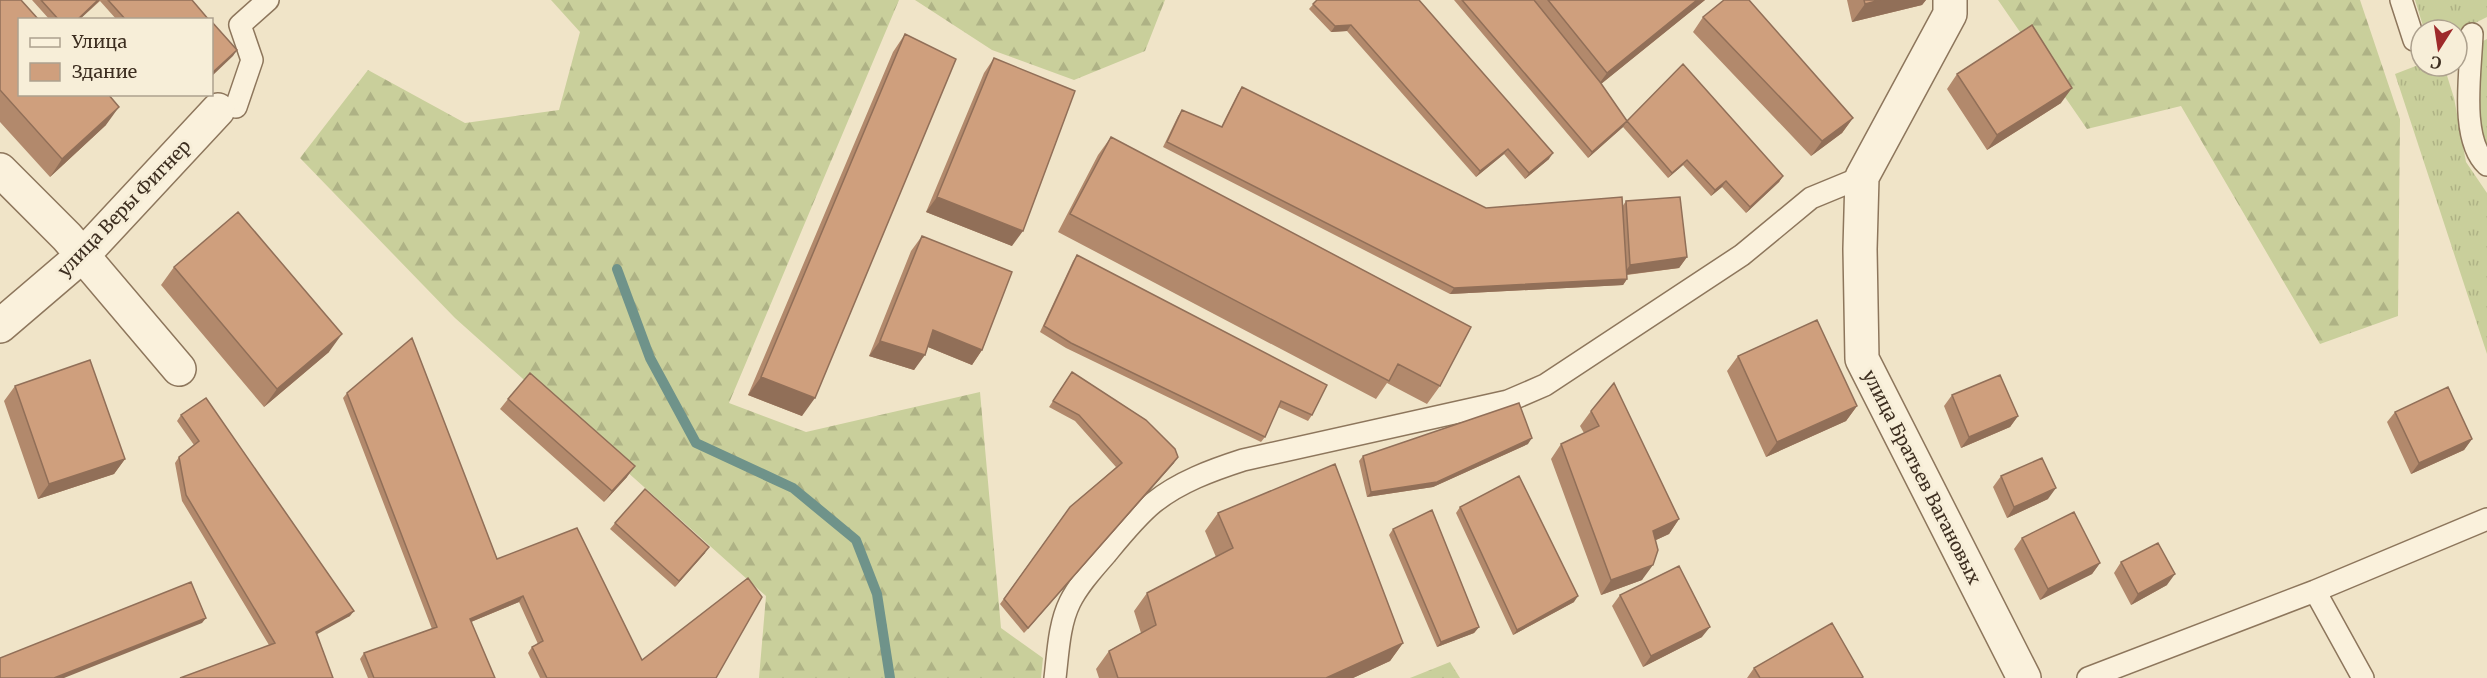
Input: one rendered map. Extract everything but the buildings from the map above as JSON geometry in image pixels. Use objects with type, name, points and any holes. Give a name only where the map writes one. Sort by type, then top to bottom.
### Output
[{"type":"street","name":"улица Братьев Вагановых","points":[[1950,0],[1950,14],[1862,177],[1862,359],[2024,678]]},
{"type":"street","name":"улица Веры Фигнер","points":[[0,326],[83,255],[227,108]]},
{"type":"street","points":[[0,170],[67,237],[179,369]]},
{"type":"lane","points":[[227,108],[252,60],[240,25],[268,0]]},
{"type":"lane","points":[[2401,0],[2409,25]]},
{"type":"lane","points":[[2472,34],[2469,124],[2478,157],[2487,165]]},
{"type":"lane","points":[[1054,678],[1059,640],[1070,602],[1088,574],[1152,504],[1178,487],[1213,469],[1243,460],[1508,401],[1545,385],[1742,255],[1811,198],[1862,177]]},
{"type":"lane","points":[[2088,678],[2315,591],[2487,519]]},
{"type":"lane","points":[[2315,591],[2363,678]]},
{"type":"green space","points":[[551,0],[899,0],[729,403],[806,432],[980,392],[1001,628],[1043,658],[1041,678],[759,678],[766,596],[455,318],[300,158],[368,70],[465,123],[559,110],[580,32]]},
{"type":"green space","points":[[915,0],[1165,0],[1145,51],[1074,80],[992,50]]},
{"type":"green space","points":[[1998,0],[2360,0],[2400,119],[2398,316],[2320,344],[2181,106],[2087,129]]},
{"type":"green space","points":[[2415,0],[2487,0],[2487,17],[2469,26],[2469,18],[2421,18]]},
{"type":"green space","points":[[2487,39],[2487,148],[2479,133],[2481,42]]},
{"type":"green space","points":[[2409,69],[2409,78],[2448,78],[2454,98],[2466,162],[2487,193],[2487,354],[2395,74]]},
{"type":"green space","points":[[1450,662],[1460,678],[1410,678]]},
{"type":"waterway","points":[[617,269],[650,358],[696,443],[793,488],[856,540],[877,594],[890,678]]}]
